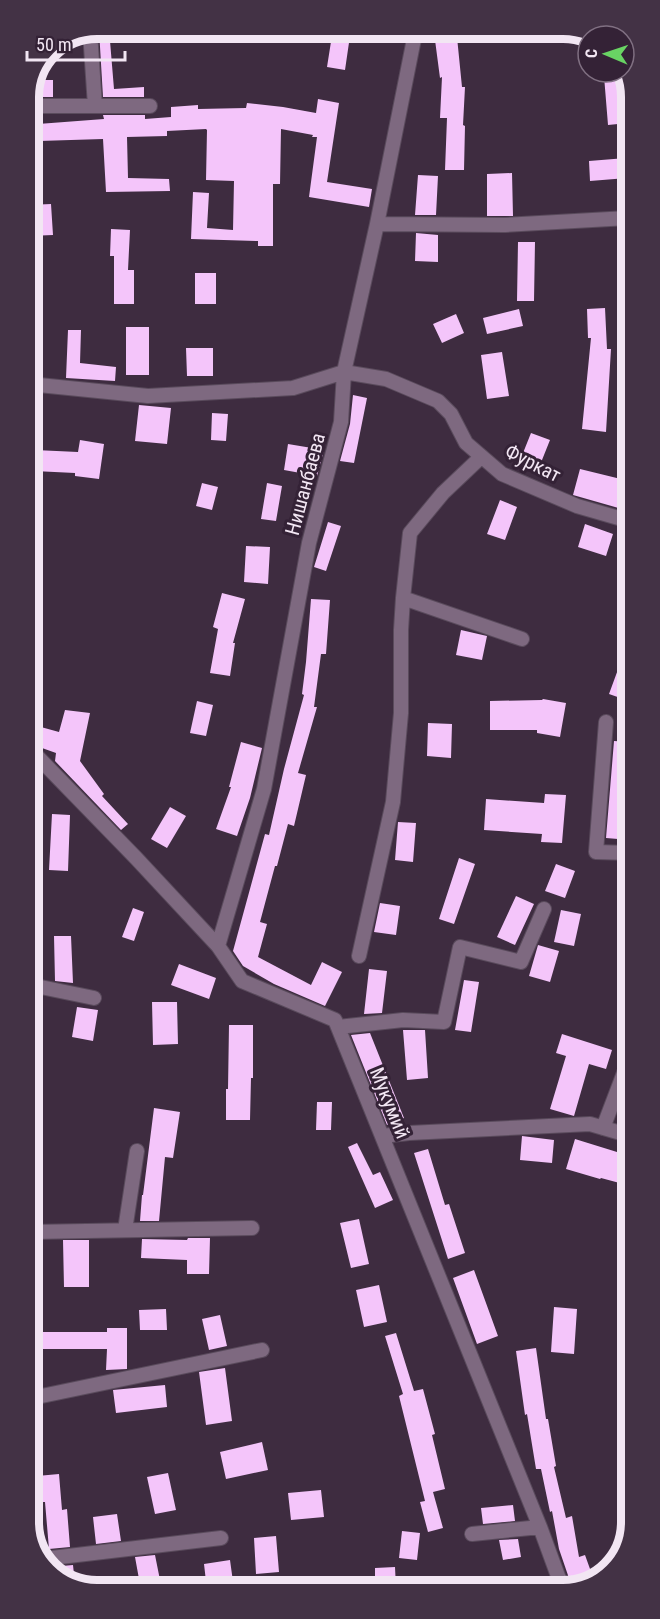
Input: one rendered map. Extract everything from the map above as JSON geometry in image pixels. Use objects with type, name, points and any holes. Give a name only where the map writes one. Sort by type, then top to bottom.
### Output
[{"type":"street","points":[[90,39],[95,106]]},
{"type":"street","name":"Нишанбаева","points":[[218,946],[264,789],[309,543],[341,422],[344,372],[377,225],[414,39]]},
{"type":"street","points":[[39,106],[150,106]]},
{"type":"street","points":[[377,225],[505,225],[621,218]]},
{"type":"street","points":[[39,385],[148,396],[293,388],[344,372]]},
{"type":"street","name":"Фуркат","points":[[344,372],[386,379],[438,401],[451,414],[466,443],[502,474],[577,506],[621,519]]},
{"type":"street","points":[[359,956],[393,802],[401,713],[403,597],[410,533],[443,493],[481,457]]},
{"type":"street","points":[[403,597],[522,639]]},
{"type":"street","points":[[606,722],[596,852],[621,853]]},
{"type":"street","points":[[39,757],[218,946],[242,981],[335,1020],[338,1027],[403,1020],[444,1022],[460,947],[521,962],[544,909]]},
{"type":"street","points":[[39,987],[94,998]]},
{"type":"street","name":"Мукумий","points":[[338,1027],[559,1580]]},
{"type":"street","points":[[603,1128],[621,1081]]},
{"type":"street","points":[[382,1136],[590,1124],[621,1133]]},
{"type":"street","points":[[125,1230],[137,1151]]},
{"type":"street","points":[[39,1232],[252,1228]]},
{"type":"street","points":[[39,1397],[262,1350]]},
{"type":"street","points":[[472,1534],[540,1527]]},
{"type":"street","points":[[52,1558],[221,1538]]},
{"type":"building","points":[[100,39],[110,39],[114,89],[144,87],[144,97],[103,97]]},
{"type":"building","points":[[331,39],[350,39],[345,70],[327,67]]},
{"type":"building","points":[[457,39],[462,87],[465,87],[464,170],[445,170],[447,118],[440,118],[442,77],[440,78],[435,40]]},
{"type":"building","points":[[42,80],[53,80],[53,97],[39,97]]},
{"type":"building","points":[[605,84],[620,84],[621,124],[608,125]]},
{"type":"building","points":[[318,99],[339,103],[327,182],[372,189],[369,207],[309,197],[317,137],[281,129],[280,184],[273,184],[273,246],[258,246],[258,241],[191,239],[193,192],[209,193],[207,228],[233,230],[234,181],[206,180],[206,129],[167,131],[167,136],[127,137],[128,178],[169,179],[170,191],[106,192],[103,139],[39,141],[39,124],[104,119],[103,115],[145,115],[145,119],[171,117],[171,107],[198,105],[198,109],[246,108],[247,103],[316,113]]},
{"type":"building","points":[[621,158],[621,178],[590,181],[589,161]]},
{"type":"building","points":[[512,173],[513,216],[487,216],[487,174]]},
{"type":"building","points":[[418,175],[438,176],[436,215],[415,215]]},
{"type":"building","points":[[51,204],[53,235],[39,236],[39,205]]},
{"type":"building","points":[[111,229],[130,230],[128,270],[134,270],[134,304],[114,304],[114,256],[110,256]]},
{"type":"building","points":[[416,233],[438,235],[438,262],[415,261]]},
{"type":"building","points":[[518,242],[535,242],[534,301],[517,301]]},
{"type":"building","points":[[195,273],[216,273],[216,304],[195,304]]},
{"type":"building","points":[[605,308],[607,349],[611,349],[606,432],[582,429],[591,338],[588,338],[587,309]]},
{"type":"building","points":[[519,309],[523,326],[487,334],[483,318]]},
{"type":"building","points":[[456,314],[464,333],[442,343],[433,324]]},
{"type":"building","points":[[126,327],[149,327],[149,375],[126,375]]},
{"type":"building","points":[[68,330],[81,330],[80,363],[116,367],[115,381],[66,378]]},
{"type":"building","points":[[186,348],[213,348],[213,376],[187,376]]},
{"type":"building","points":[[502,352],[509,396],[487,399],[481,355]]},
{"type":"building","points":[[353,395],[367,398],[354,463],[340,461],[350,424]]},
{"type":"building","points":[[139,405],[171,408],[167,444],[135,441]]},
{"type":"building","points":[[212,413],[228,414],[226,441],[211,440]]},
{"type":"building","points":[[531,433],[550,440],[538,470],[519,463]]},
{"type":"building","points":[[80,440],[104,444],[99,479],[75,476],[75,473],[39,471],[39,450],[78,452]]},
{"type":"building","points":[[288,444],[324,450],[317,476],[284,470]]},
{"type":"building","points":[[580,469],[621,479],[621,509],[573,495]]},
{"type":"building","points":[[202,483],[218,487],[212,510],[196,506]]},
{"type":"building","points":[[267,483],[282,486],[276,521],[261,519]]},
{"type":"building","points":[[500,500],[517,507],[505,540],[487,534]]},
{"type":"building","points":[[328,522],[341,526],[326,571],[314,567]]},
{"type":"building","points":[[585,524],[613,534],[606,556],[578,547]]},
{"type":"building","points":[[246,546],[270,547],[268,584],[244,582]]},
{"type":"building","points":[[222,593],[245,599],[233,643],[235,643],[230,676],[210,673],[218,629],[213,627]]},
{"type":"building","points":[[311,599],[330,600],[326,654],[321,654],[314,707],[317,707],[298,773],[306,775],[294,826],[288,824],[260,922],[267,924],[258,957],[311,985],[322,962],[342,972],[325,1006],[274,984],[243,966],[233,951],[265,834],[269,835],[304,695],[302,694]]},
{"type":"building","points":[[461,630],[487,636],[482,660],[456,655]]},
{"type":"building","points":[[620,664],[621,664],[621,698],[609,694]]},
{"type":"building","points":[[543,699],[566,703],[560,737],[537,733],[537,730],[490,730],[490,701]]},
{"type":"building","points":[[197,701],[213,705],[206,736],[190,733]]},
{"type":"building","points":[[65,710],[90,713],[80,761],[104,794],[102,796],[128,824],[121,830],[55,761],[56,753],[39,745],[39,726],[59,732]]},
{"type":"building","points":[[428,723],[452,724],[451,758],[427,756]]},
{"type":"building","points":[[614,741],[621,741],[621,839],[606,838]]},
{"type":"building","points":[[241,742],[262,748],[250,798],[237,836],[216,829],[231,787],[229,787]]},
{"type":"building","points":[[545,794],[566,795],[562,843],[541,842],[542,834],[484,830],[486,799],[544,803]]},
{"type":"building","points":[[170,807],[186,816],[167,848],[151,839]]},
{"type":"building","points":[[52,814],[70,815],[68,871],[49,870]]},
{"type":"building","points":[[398,822],[416,823],[413,862],[395,860]]},
{"type":"building","points":[[459,858],[475,864],[454,924],[439,919]]},
{"type":"building","points":[[556,864],[575,871],[565,898],[545,891]]},
{"type":"building","points":[[516,896],[534,904],[515,945],[497,937]]},
{"type":"building","points":[[380,903],[400,906],[396,935],[374,932]]},
{"type":"building","points":[[133,908],[144,912],[134,941],[122,937]]},
{"type":"building","points":[[561,910],[581,914],[574,946],[554,942]]},
{"type":"building","points":[[54,936],[71,936],[73,983],[55,981]]},
{"type":"building","points":[[538,945],[559,951],[550,982],[529,976]]},
{"type":"building","points":[[179,964],[216,978],[209,999],[171,985]]},
{"type":"building","points":[[369,969],[387,971],[382,1013],[364,1014]]},
{"type":"building","points":[[464,980],[479,982],[471,1032],[455,1030]]},
{"type":"building","points":[[152,1002],[177,1002],[178,1044],[153,1045]]},
{"type":"building","points":[[77,1007],[98,1010],[93,1041],[72,1037]]},
{"type":"building","points":[[229,1025],[253,1025],[250,1120],[226,1120]]},
{"type":"building","points":[[403,1030],[425,1030],[428,1078],[407,1080]]},
{"type":"building","points":[[370,1033],[404,1118],[387,1125],[351,1035]]},
{"type":"building","points":[[562,1034],[612,1050],[606,1069],[589,1064],[574,1116],[550,1109],[566,1056],[556,1053]]},
{"type":"building","points":[[317,1102],[332,1102],[331,1130],[316,1130]]},
{"type":"building","points":[[154,1108],[180,1112],[173,1158],[165,1157],[159,1221],[140,1221],[142,1195]]},
{"type":"building","points":[[522,1136],[554,1140],[552,1163],[520,1160]]},
{"type":"building","points":[[575,1139],[617,1152],[619,1145],[621,1146],[621,1183],[566,1169]]},
{"type":"building","points":[[357,1143],[373,1175],[380,1172],[393,1200],[375,1208],[348,1147]]},
{"type":"building","points":[[428,1149],[445,1205],[449,1204],[465,1253],[448,1259],[414,1153]]},
{"type":"building","points":[[359,1219],[369,1264],[351,1268],[340,1223]]},
{"type":"building","points":[[188,1238],[210,1238],[209,1274],[187,1274],[187,1260],[141,1258],[142,1239],[187,1240]]},
{"type":"building","points":[[63,1240],[89,1240],[89,1287],[64,1287]]},
{"type":"building","points":[[474,1270],[498,1336],[477,1344],[453,1278]]},
{"type":"building","points":[[379,1285],[387,1322],[364,1327],[356,1290]]},
{"type":"building","points":[[554,1307],[577,1309],[574,1354],[551,1352]]},
{"type":"building","points":[[166,1309],[167,1330],[140,1330],[139,1310]]},
{"type":"building","points":[[220,1315],[227,1346],[209,1350],[202,1319]]},
{"type":"building","points":[[107,1328],[127,1328],[127,1369],[106,1370],[107,1349],[39,1349],[39,1332],[107,1332]]},
{"type":"building","points":[[396,1333],[414,1391],[423,1389],[435,1434],[432,1435],[445,1489],[433,1492],[443,1528],[428,1532],[420,1502],[425,1501],[399,1396],[403,1394],[385,1336]]},
{"type":"building","points":[[536,1348],[546,1419],[548,1419],[556,1466],[554,1467],[566,1518],[572,1516],[579,1557],[585,1555],[591,1572],[582,1577],[570,1580],[559,1549],[541,1469],[536,1469],[527,1414],[525,1415],[516,1351]]},
{"type":"building","points":[[225,1368],[232,1421],[206,1425],[199,1372]]},
{"type":"building","points":[[165,1385],[167,1407],[116,1413],[113,1390]]},
{"type":"building","points":[[262,1442],[268,1470],[226,1479],[220,1452]]},
{"type":"building","points":[[168,1473],[176,1510],[155,1514],[147,1477]]},
{"type":"building","points":[[59,1474],[62,1510],[67,1509],[70,1547],[49,1549],[45,1502],[39,1502],[39,1476]]},
{"type":"building","points":[[321,1490],[324,1517],[291,1520],[288,1493]]},
{"type":"building","points":[[513,1505],[515,1521],[483,1524],[481,1508]]},
{"type":"building","points":[[117,1514],[121,1541],[96,1544],[93,1517]]},
{"type":"building","points":[[402,1531],[420,1533],[417,1560],[399,1558]]},
{"type":"building","points":[[276,1536],[279,1572],[256,1574],[254,1538]]},
{"type":"building","points":[[518,1539],[521,1557],[503,1560],[499,1540]]},
{"type":"building","points":[[155,1555],[160,1580],[139,1580],[135,1557]]},
{"type":"building","points":[[230,1560],[233,1580],[206,1580],[204,1564]]},
{"type":"building","points":[[73,1565],[74,1575],[71,1574],[60,1566]]},
{"type":"building","points":[[395,1567],[396,1580],[375,1580],[375,1568]]}]
